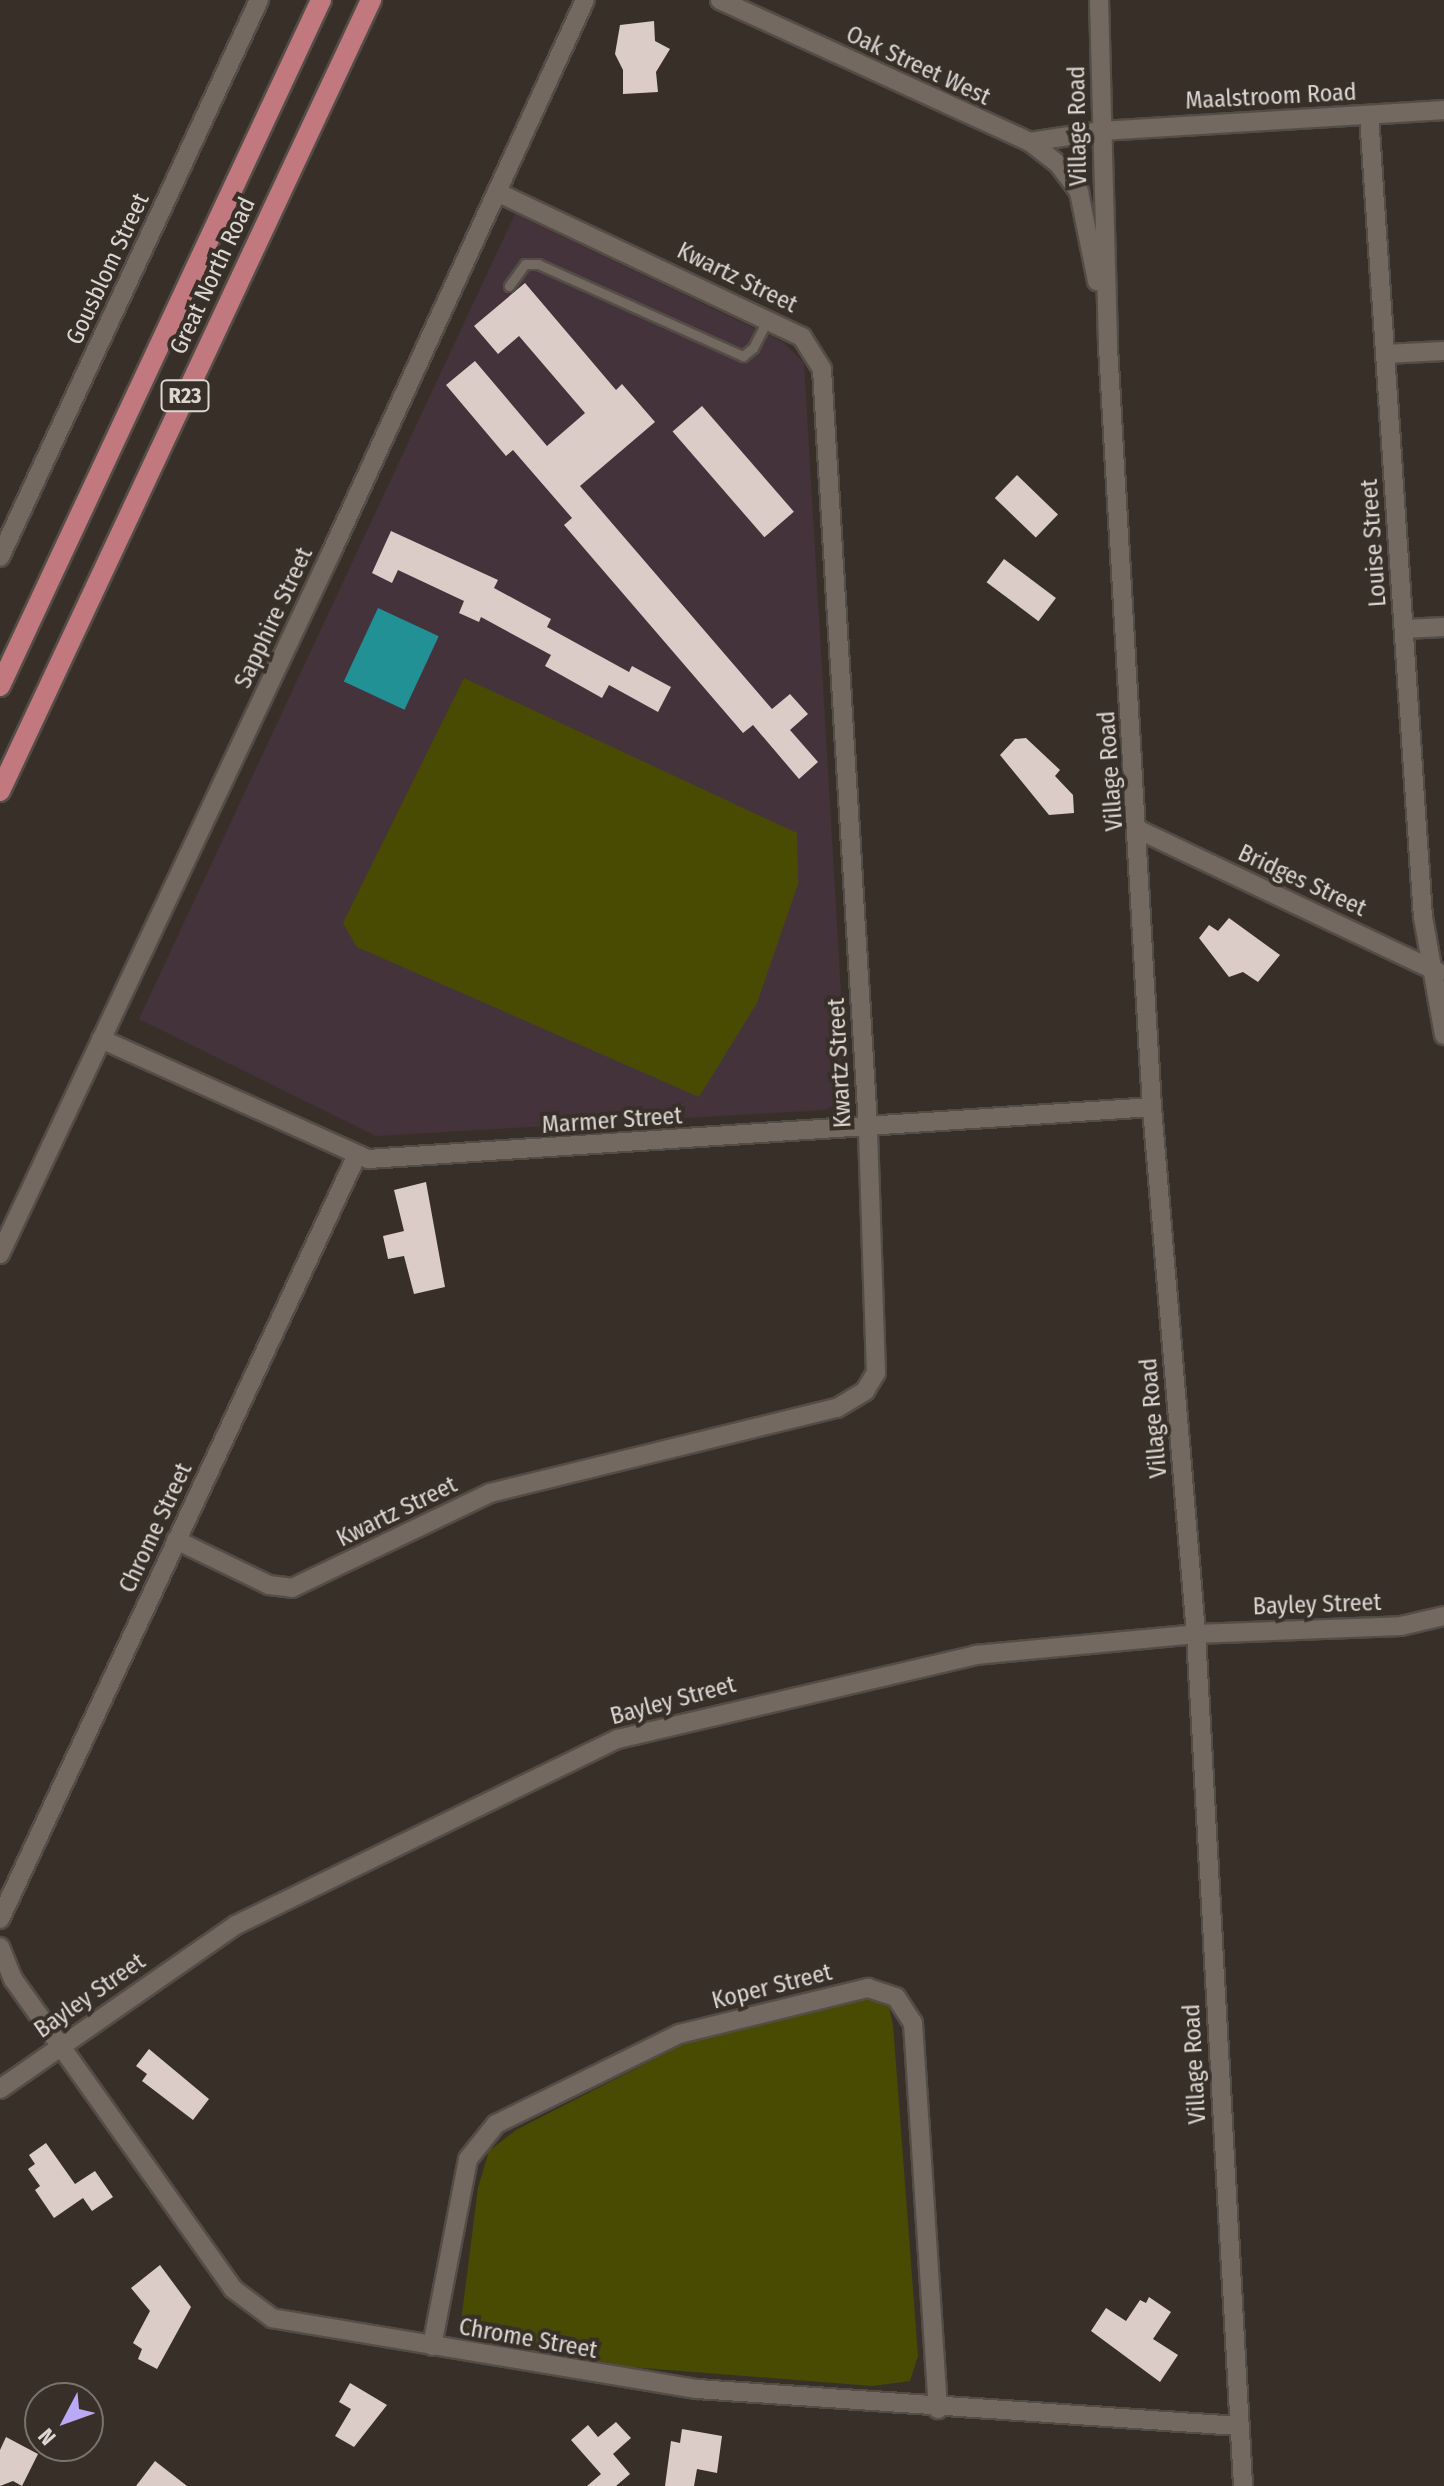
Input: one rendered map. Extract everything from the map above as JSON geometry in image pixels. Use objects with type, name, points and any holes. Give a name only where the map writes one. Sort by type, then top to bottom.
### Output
[{"type":"main road","name":"Great North Road","points":[[0,686],[321,0]]},
{"type":"main road","name":"Great North Road","points":[[0,791],[371,0]]},
{"type":"street","name":"Gousblom Street","points":[[0,557],[259,0]]},
{"type":"street","name":"Sapphire Street","points":[[0,1254],[585,0]]},
{"type":"street","name":"Oak Street West","points":[[720,0],[1030,142]]},
{"type":"street","name":"Village Road","points":[[1099,0],[1108,347],[1139,830],[1152,1107],[1196,1634],[1243,2486]]},
{"type":"street","name":"Maalstroom Road","points":[[1102,131],[1444,110]]},
{"type":"street","name":"Louise Street","points":[[1369,115],[1404,629],[1444,1035]]},
{"type":"street","points":[[1030,142],[1102,131]]},
{"type":"street","name":"Village Road","points":[[1030,142],[1059,165],[1079,192],[1108,347]]},
{"type":"street","name":"Kwartz Street","points":[[176,1540],[269,1585],[292,1588],[490,1493],[848,1403],[865,1391],[878,1361],[868,1126],[825,387],[814,352],[802,337],[768,319],[497,192]]},
{"type":"street","points":[[1385,354],[1444,351]]},
{"type":"street","points":[[1404,629],[1444,627]]},
{"type":"street","name":"Bridges Street","points":[[1139,830],[1436,972]]},
{"type":"street","name":"Marmer Street","points":[[101,1039],[356,1157],[1152,1107]]},
{"type":"street","name":"Chrome Street","points":[[0,1919],[356,1157]]},
{"type":"street","name":"Bayley Street","points":[[0,2089],[246,1919],[609,1742],[948,1660],[1196,1634],[1401,1626],[1444,1616]]},
{"type":"street","name":"Chrome Street","points":[[0,1947],[13,1979],[245,2301],[286,2321],[697,2389],[938,2409],[1239,2426]]},
{"type":"street","name":"Koper Street","points":[[432,2346],[468,2159],[496,2124],[679,2034],[868,1988],[896,1997],[913,2023],[938,2409]]},
{"type":"lane","points":[[509,286],[525,264],[538,264],[743,356],[768,319]]},
{"type":"shaded area","points":[[515,214],[783,342],[804,363],[846,1079],[844,1100],[825,1110],[376,1136],[139,1019]]},
{"type":"shaded area","points":[[464,678],[797,833],[798,884],[757,1003],[699,1097],[357,947],[343,923]]},
{"type":"shaded area","points":[[870,1993],[889,2007],[893,2025],[918,2356],[910,2381],[872,2386],[630,2367],[478,2338],[461,2322],[478,2188],[489,2151],[516,2130],[707,2032]]},
{"type":"water","points":[[378,608],[439,636],[404,710],[344,681]]},
{"type":"building","points":[[654,21],[655,41],[670,49],[656,72],[658,92],[623,94],[623,70],[615,54],[620,25]]},
{"type":"building","points":[[525,283],[616,390],[622,384],[655,422],[580,486],[772,709],[790,694],[808,714],[790,730],[818,762],[799,779],[753,725],[743,733],[564,525],[572,518],[513,450],[506,456],[446,385],[475,361],[547,446],[585,413],[519,336],[498,354],[474,326]]},
{"type":"building","points":[[702,406],[794,512],[764,537],[673,432]]},
{"type":"building","points":[[1017,475],[1058,515],[1036,538],[995,498]]},
{"type":"building","points":[[391,531],[498,580],[494,588],[551,619],[547,627],[629,672],[632,666],[671,687],[658,712],[609,685],[602,698],[545,666],[551,655],[481,617],[479,622],[459,613],[464,601],[398,570],[392,583],[372,573]]},
{"type":"building","points":[[1004,559],[1056,598],[1038,621],[987,582]]},
{"type":"building","points":[[1026,738],[1060,770],[1055,776],[1073,795],[1074,813],[1049,815],[1000,755],[1015,739]]},
{"type":"building","points":[[1229,918],[1280,955],[1258,982],[1243,972],[1229,977],[1199,938],[1209,925],[1218,931]]},
{"type":"building","points":[[426,1182],[445,1287],[414,1294],[404,1256],[388,1259],[383,1236],[404,1231],[394,1190]]},
{"type":"building","points":[[149,2049],[209,2099],[193,2120],[142,2081],[147,2074],[136,2066]]},
{"type":"building","points":[[46,2143],[75,2184],[95,2171],[113,2197],[92,2211],[83,2198],[54,2218],[35,2190],[40,2186],[28,2169],[35,2164],[29,2155]]},
{"type":"building","points":[[160,2265],[191,2307],[157,2369],[138,2359],[142,2349],[133,2343],[150,2311],[131,2288]]},
{"type":"building","points":[[1149,2297],[1171,2312],[1153,2339],[1178,2355],[1160,2382],[1091,2331],[1106,2308],[1126,2321],[1140,2300],[1146,2303]]},
{"type":"building","points":[[350,2383],[387,2405],[354,2447],[335,2436],[351,2409],[339,2402]]},
{"type":"building","points":[[616,2422],[631,2438],[613,2454],[630,2474],[616,2486],[587,2486],[601,2474],[571,2440],[588,2425],[598,2437]]},
{"type":"building","points":[[682,2429],[722,2436],[717,2473],[697,2469],[694,2486],[665,2486],[671,2441],[680,2443]]},
{"type":"building","points":[[6,2437],[24,2447],[24,2462],[34,2462],[22,2486],[13,2481],[0,2486],[0,2450]]},
{"type":"building","points":[[155,2461],[187,2486],[136,2486]]}]
